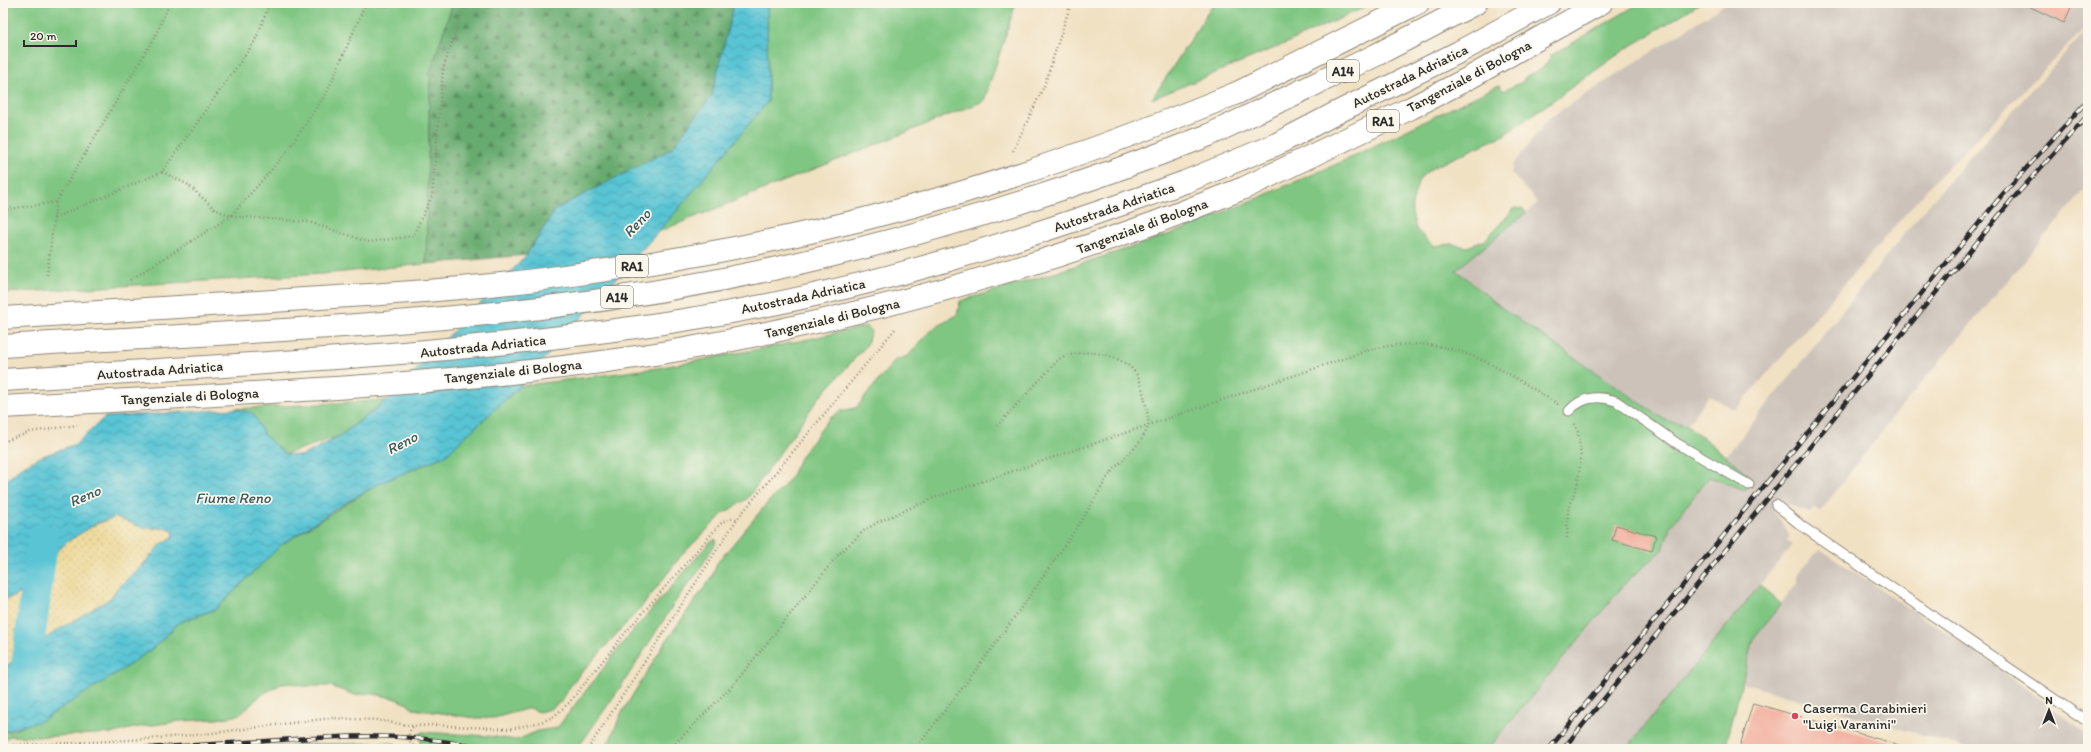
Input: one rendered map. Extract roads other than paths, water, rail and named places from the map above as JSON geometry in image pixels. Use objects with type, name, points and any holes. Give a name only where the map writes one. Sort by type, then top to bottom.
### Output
[{"type":"highway","name":"RA1","points":[[3,318],[465,287],[571,276],[670,260],[769,241],[860,220],[963,192],[1060,161],[1155,127],[1237,93],[1418,3]]},
{"type":"highway","name":"A14","points":[[3,346],[342,326],[541,308],[738,277],[837,256],[934,230],[1030,201],[1126,168],[1209,135],[1376,55],[1476,3]]},
{"type":"highway","name":"Autostrada Adriatica","points":[[3,380],[450,350],[603,332],[711,316],[809,296],[908,272],[1004,244],[1185,182],[1278,144],[1338,112],[1459,52],[1549,3]]},
{"type":"highway","name":"Tangenziale di Bologna","points":[[3,408],[383,383],[483,375],[583,364],[682,349],[780,331],[900,302],[975,282],[1071,252],[1157,222],[1244,188],[1411,108],[1471,77],[1601,3]]},
{"type":"lane","points":[[1569,412],[1574,405],[1595,397],[1605,397],[1616,401],[1684,448],[1749,485]]},
{"type":"lane","points":[[1776,505],[1803,527],[2088,722]]},
{"type":"water","name":"Fiume Reno","points":[[734,3],[767,3],[768,101],[675,213],[520,386],[444,456],[376,485],[337,508],[281,545],[216,609],[180,622],[153,648],[128,666],[43,720],[3,732],[3,668],[58,630],[111,598],[117,588],[142,566],[160,545],[173,537],[174,532],[166,528],[144,528],[116,517],[97,523],[67,542],[47,562],[38,580],[29,589],[3,601],[3,484],[20,468],[40,457],[76,444],[105,417],[235,409],[253,413],[264,435],[285,454],[302,456],[340,436],[387,400],[526,256],[556,209],[671,149],[712,95]]},
{"type":"waterway","name":"Reno","points":[[3,700],[23,691],[43,539]]},
{"type":"railway","points":[[1549,749],[2002,195],[2088,100]]},
{"type":"railway","points":[[1563,749],[2010,202],[2088,115]]},
{"type":"railway","points":[[127,749],[376,736],[430,739],[484,749]]},
{"type":"place","name":"Caserma Carabinieri \"Luigi Varanini\"","points":[[1795,716]]}]
